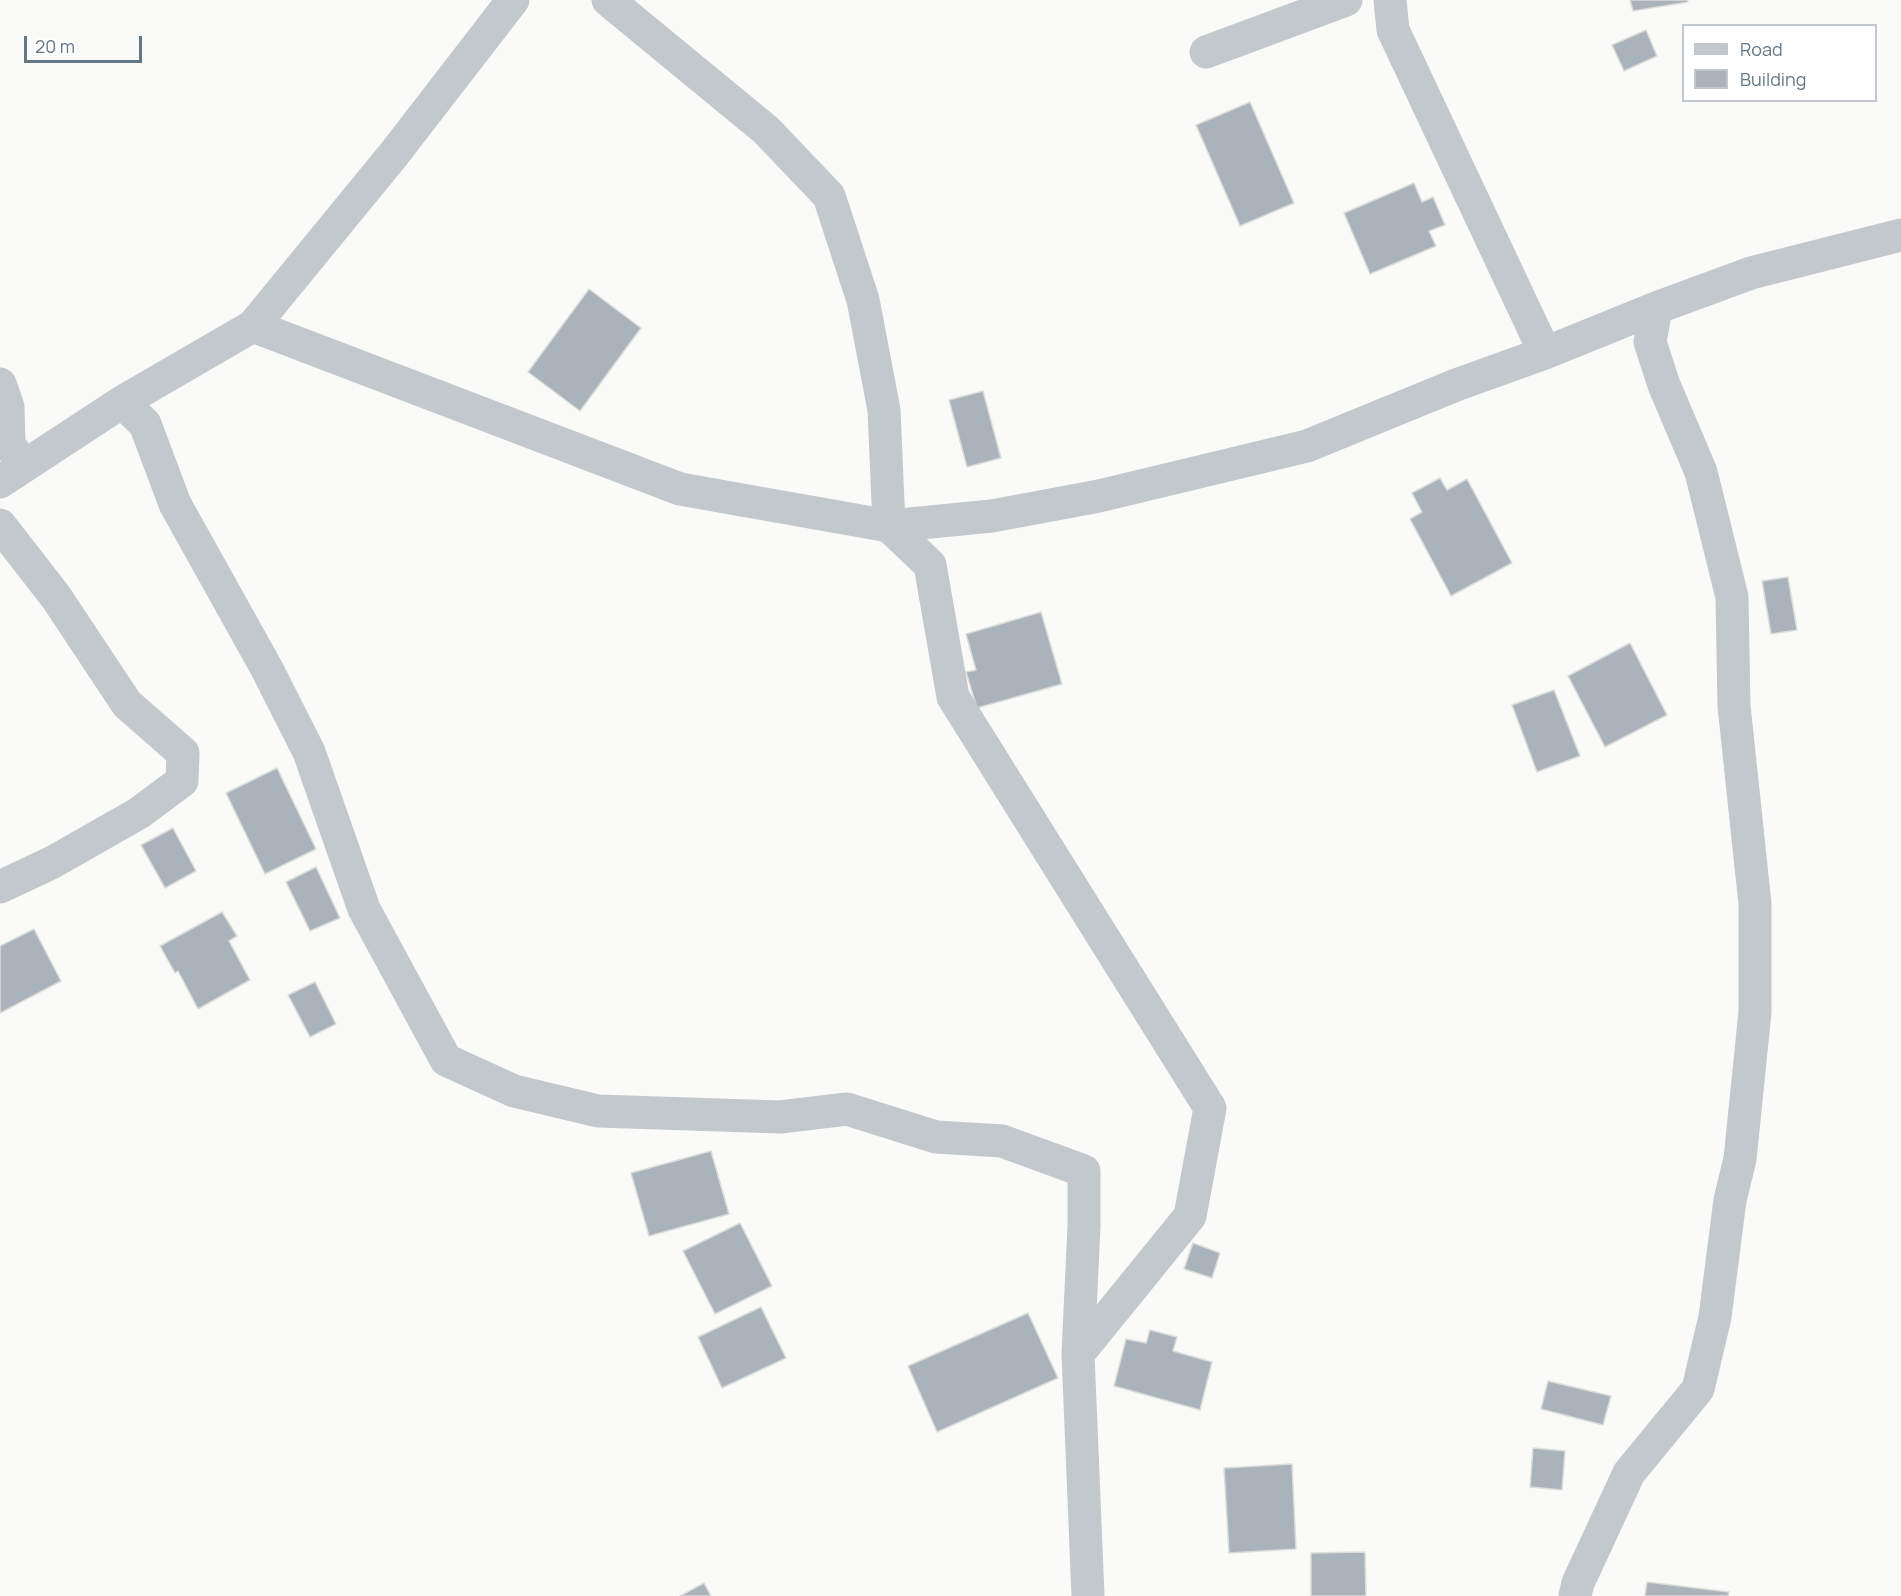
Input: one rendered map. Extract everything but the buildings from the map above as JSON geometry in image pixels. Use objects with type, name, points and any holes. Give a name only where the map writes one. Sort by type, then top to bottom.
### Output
[{"type":"street","points":[[0,384],[8,407],[12,474],[122,402],[253,326],[394,154],[513,0]]},
{"type":"street","points":[[608,0],[766,130],[829,196],[863,300],[884,410],[889,526],[930,566],[953,697],[1210,1108],[1190,1216],[1078,1354]]},
{"type":"street","points":[[1206,52],[1346,0]]},
{"type":"street","points":[[1390,0],[1393,30],[1545,353]]},
{"type":"street","points":[[253,326],[680,489],[889,526],[992,516],[1089,498],[1307,446],[1456,385],[1751,273],[1901,235]]},
{"type":"street","points":[[1575,1596],[1578,1583],[1629,1473],[1698,1389],[1715,1317],[1730,1200],[1740,1159],[1755,1012],[1755,904],[1734,706],[1732,597],[1701,472],[1664,385],[1650,342],[1656,308]]},
{"type":"street","points":[[122,402],[145,424],[176,504],[267,669],[309,752],[364,909],[446,1060],[514,1090],[598,1111],[780,1117],[847,1109],[936,1137],[1002,1141],[1084,1171],[1084,1226],[1078,1354],[1088,1596]]},
{"type":"street","points":[[0,525],[56,597],[128,704],[183,753],[182,781],[139,813],[53,862],[0,887]]}]
